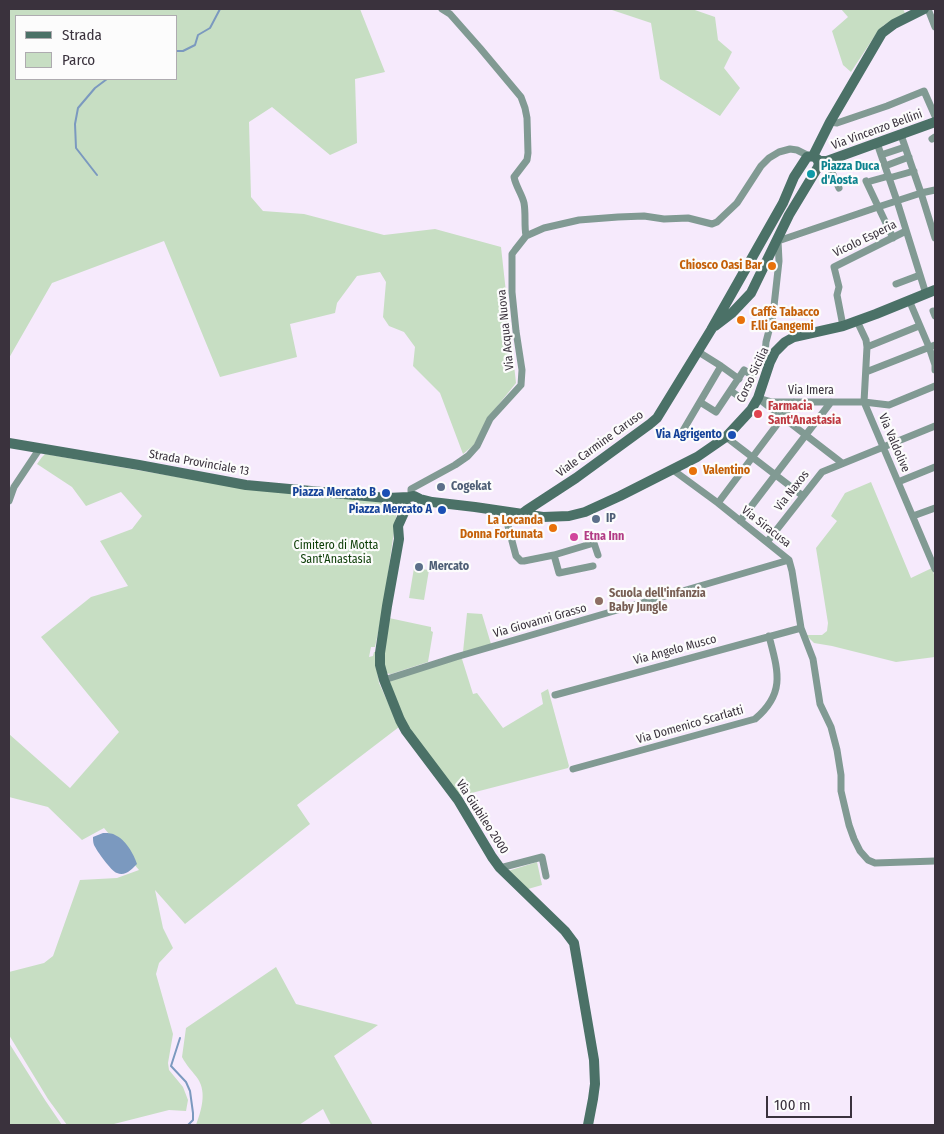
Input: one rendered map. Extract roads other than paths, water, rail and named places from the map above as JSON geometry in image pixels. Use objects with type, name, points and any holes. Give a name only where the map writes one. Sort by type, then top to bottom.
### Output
[{"type":"street","points":[[442,9],[450,14],[521,97],[527,118],[528,153],[527,160],[514,177],[524,203],[526,236],[544,228],[579,220],[618,217],[688,218],[712,224],[717,222],[737,203],[761,166],[769,158],[779,152],[790,149],[814,156],[839,188]]},
{"type":"street","points":[[711,330],[783,203],[805,159],[814,156],[830,122],[882,33],[894,24],[923,9]]},
{"type":"street","points":[[928,9],[935,27]]},
{"type":"street","points":[[830,122],[837,123],[924,91],[935,116]]},
{"type":"street","name":"Via Vincenzo Bellini","points":[[814,156],[877,143],[935,122]]},
{"type":"street","points":[[901,135],[935,238]]},
{"type":"street","points":[[877,143],[920,275],[931,292]]},
{"type":"street","points":[[881,155],[905,147]]},
{"type":"street","points":[[711,330],[732,313],[751,293],[802,192],[818,167],[814,156]]},
{"type":"street","points":[[885,166],[909,157]]},
{"type":"street","points":[[893,238],[878,207],[869,181],[914,171]]},
{"type":"street","points":[[790,186],[794,186],[802,192]]},
{"type":"street","points":[[778,241],[935,190]]},
{"type":"street","name":"Vicolo Esperia","points":[[843,326],[837,295],[839,287],[834,267],[906,231]]},
{"type":"street","name":"Via Acqua Nuova","points":[[375,497],[401,493],[413,501],[468,456],[477,446],[490,419],[520,385],[522,370],[512,292],[512,254],[526,236]]},
{"type":"street","points":[[770,362],[765,354],[773,315],[778,241]]},
{"type":"street","points":[[896,284],[920,275]]},
{"type":"street","name":"Corso Sicilia","points":[[522,514],[557,518],[578,514],[674,470],[726,437],[751,410],[758,398],[770,362],[780,346],[794,337],[843,326],[931,292]]},
{"type":"street","points":[[909,300],[919,326],[932,346],[935,370]]},
{"type":"street","points":[[722,310],[732,313]]},
{"type":"street","name":"Via Valdolive","points":[[858,321],[867,347],[864,402],[913,516],[933,554],[935,569]]},
{"type":"street","points":[[867,347],[919,326]]},
{"type":"street","name":"Viale Carmine Caruso","points":[[522,514],[576,478],[657,418],[711,330]]},
{"type":"street","points":[[866,372],[932,346]]},
{"type":"street","points":[[697,351],[739,379]]},
{"type":"street","points":[[681,434],[721,366]]},
{"type":"street","points":[[700,402],[716,412],[744,370],[753,376]]},
{"type":"street","name":"Via Imera","points":[[758,398],[772,402],[864,402],[889,405],[935,386]]},
{"type":"street","points":[[731,391],[742,398]]},
{"type":"street","points":[[758,398],[842,463]]},
{"type":"street","points":[[718,503],[794,402]]},
{"type":"street","points":[[740,521],[831,402]]},
{"type":"street","name":"Via Naxos","points":[[767,542],[822,472],[935,426]]},
{"type":"street","points":[[726,437],[803,496]]},
{"type":"street","name":"Strada Provinciale 13","points":[[9,443],[246,485],[413,501],[426,506],[444,504],[504,511]]},
{"type":"street","points":[[9,501],[14,487],[40,448]]},
{"type":"street","points":[[898,482],[935,467]]},
{"type":"street","name":"Via Siracusa","points":[[674,470],[788,560],[792,571],[801,628],[813,659],[820,704],[832,727],[841,775],[841,791],[849,825],[860,851],[868,860],[875,863],[935,861]]},
{"type":"street","name":"Via Giubileo 2000","points":[[413,501],[406,524],[398,538],[380,652],[382,674],[406,731],[458,800],[492,857],[500,868],[565,931],[574,943],[594,1060],[595,1084],[588,1125]]},
{"type":"street","points":[[913,516],[935,508]]},
{"type":"street","points":[[522,514],[504,511],[516,556],[521,561],[524,562],[594,543],[598,556]]},
{"type":"street","points":[[554,554],[559,573],[593,566]]},
{"type":"street","name":"Via Giovanni Grasso","points":[[384,680],[456,657],[788,560]]},
{"type":"street","name":"Via Angelo Musco","points":[[556,695],[801,628]]},
{"type":"street","name":"Via Domenico Scarlatti","points":[[573,769],[755,719],[767,708],[774,694],[778,678],[770,636]]},
{"type":"street","points":[[500,868],[542,857],[546,876]]},
{"type":"water","points":[[103,833],[119,837],[129,847],[137,864],[128,872],[120,874],[114,871],[98,852],[94,845],[93,837]]},
{"type":"waterway","points":[[178,51],[183,51],[195,45],[198,35],[210,28],[220,9]]},
{"type":"waterway","points":[[97,175],[76,148],[75,124],[78,108],[95,88],[106,80]]},
{"type":"waterway","points":[[180,1038],[171,1066],[186,1082],[190,1091],[193,1120],[188,1125]]},
{"type":"place","name":"Piazza Duca d'Aosta","points":[[811,174]]},
{"type":"place","name":"Chiosco Oasi Bar","points":[[772,266]]},
{"type":"place","name":"Caffè Tabacco F.lli Gangemi","points":[[741,320]]},
{"type":"place","name":"Farmacia Sant'Anastasia","points":[[758,414]]},
{"type":"place","name":"Via Agrigento","points":[[732,435]]},
{"type":"place","name":"Valentino","points":[[693,471]]},
{"type":"place","name":"Cogekat","points":[[441,487]]},
{"type":"place","name":"Piazza Mercato B","points":[[386,493]]},
{"type":"place","name":"Piazza Mercato A","points":[[442,510]]},
{"type":"place","name":"IP","points":[[596,519]]},
{"type":"place","name":"La Locanda Donna Fortunata","points":[[553,528]]},
{"type":"place","name":"Etna Inn","points":[[574,537]]},
{"type":"place","name":"Mercato","points":[[419,567]]},
{"type":"place","name":"Scuola dell'infanzia Baby Jungle","points":[[599,601]]},
{"type":"park label","name":"Cimitero di Motta Sant'Anastasia","points":[[336,553]]}]
